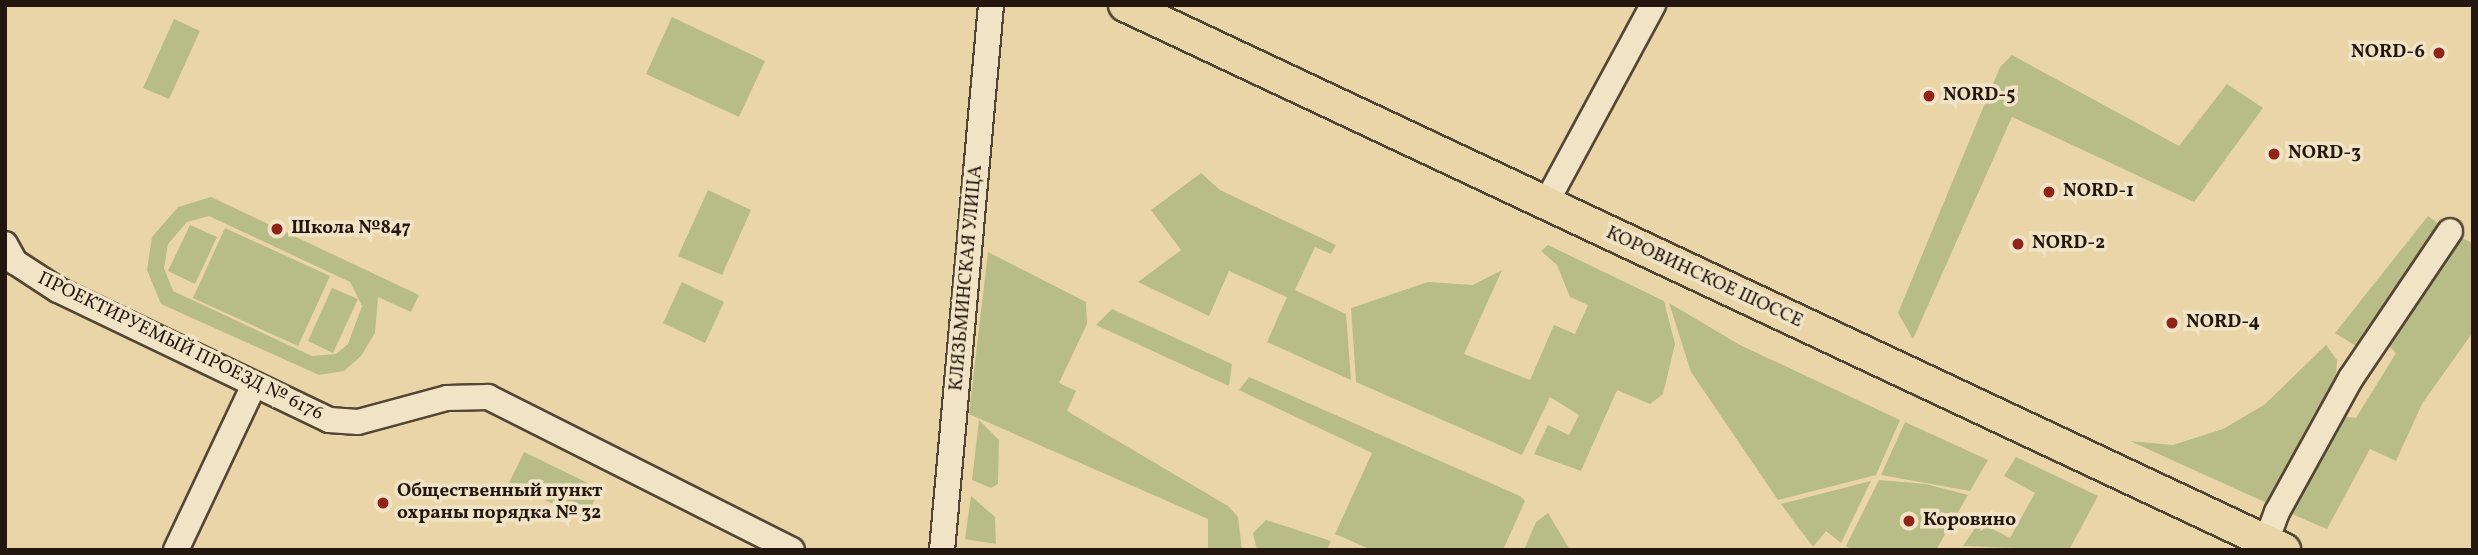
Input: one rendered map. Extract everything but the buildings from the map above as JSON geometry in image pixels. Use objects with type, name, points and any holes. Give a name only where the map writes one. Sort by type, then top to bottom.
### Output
[{"type":"main road","name":"КОРОВИНСКОЕ ШОССЕ","points":[[1125,5],[2271,547]]},
{"type":"street","name":"КЛЯЗЬМИНСКАЯ УЛИЦА","points":[[942,550],[991,5]]},
{"type":"street","points":[[1546,203],[1653,5]]},
{"type":"street","points":[[2271,547],[2351,378],[2450,231]]},
{"type":"street","name":"ПРОЕКТИРУЕМЫЙ ПРОЕЗД № 6176","points":[[5,244],[15,262],[48,285],[254,385],[342,422],[447,398],[488,397],[792,550]]},
{"type":"street","points":[[176,550],[254,385]]},
{"type":"green space","points":[[672,17],[765,61],[739,117],[646,74]]},
{"type":"green space","points":[[174,19],[200,31],[169,99],[143,88]]},
{"type":"green space","points":[[2012,55],[2179,146],[2227,84],[2263,108],[2194,202],[2012,117],[1913,339],[1898,313],[2000,67]]},
{"type":"green space","points":[[1201,173],[1220,190],[1336,245],[1331,254],[1315,247],[1295,290],[1346,314],[1351,380],[1267,342],[1287,297],[1229,271],[1209,316],[1138,282],[1181,250],[1151,210]]},
{"type":"green space","points":[[708,190],[751,210],[722,275],[678,256]]},
{"type":"green space","points":[[211,197],[419,295],[411,312],[378,297],[375,333],[361,356],[344,371],[319,375],[161,304],[147,270],[152,237],[178,207]],"holes":[[[209,216],[350,282],[362,306],[348,344],[336,354],[312,356],[173,291],[164,268],[168,244],[187,222]]]},
{"type":"green space","points":[[2428,216],[2446,229],[2359,348],[2335,333]]},
{"type":"green space","points":[[190,225],[217,237],[195,284],[168,271]]},
{"type":"green space","points":[[225,228],[330,276],[298,346],[193,298]]},
{"type":"green space","points":[[2461,238],[2473,243],[2473,332],[2422,404],[2396,461],[2370,449],[2327,529],[2285,511],[2339,416],[2356,418],[2396,353],[2387,344]]},
{"type":"green space","points":[[1548,245],[1664,301],[1675,344],[1663,394],[1650,404],[1617,390],[1581,471],[1534,454],[1548,425],[1569,435],[1579,415],[1550,397],[1522,455],[1356,382],[1351,308],[1428,282],[1473,285],[1502,270],[1464,354],[1530,380],[1554,325],[1575,334],[1588,305],[1570,297],[1557,265],[1541,251]]},
{"type":"green space","points":[[988,252],[1086,302],[1087,324],[1059,383],[1076,391],[1067,411],[1228,506],[1238,517],[1242,550],[1208,549],[1208,519],[969,414]]},
{"type":"green space","points":[[682,282],[724,302],[705,343],[663,323]]},
{"type":"green space","points":[[332,288],[358,299],[333,353],[308,341]]},
{"type":"green space","points":[[1669,303],[1740,345],[1900,420],[1876,475],[1778,500],[1691,372]]},
{"type":"green space","points":[[1112,309],[1232,364],[1229,386],[1096,325]]},
{"type":"green space","points":[[2326,345],[2337,360],[2336,376],[2269,504],[2130,441],[2173,445],[2223,429],[2264,405]]},
{"type":"green space","points":[[1249,377],[1520,496],[1525,501],[1503,550],[1372,550],[1335,534],[1372,453],[1239,390]]},
{"type":"green space","points":[[979,420],[999,440],[998,484],[991,488],[972,480]]},
{"type":"green space","points":[[1905,422],[1988,460],[1970,491],[1881,475]]},
{"type":"green space","points":[[524,452],[600,489],[585,519],[509,483]]},
{"type":"green space","points":[[2016,457],[2098,496],[2069,550],[1963,546],[1979,522],[2010,538],[2035,493],[2004,476]]},
{"type":"green space","points":[[1879,480],[1926,484],[1968,495],[1936,550],[1852,550],[1846,546]]},
{"type":"green space","points":[[1871,481],[1841,543],[1826,531],[1813,547],[1781,504]]},
{"type":"green space","points":[[971,496],[995,517],[996,544],[965,539]]},
{"type":"green space","points":[[1548,513],[1570,550],[1524,550],[1536,522]]},
{"type":"green space","points":[[1266,520],[1331,541],[1327,550],[1257,550],[1253,533]]},
{"type":"place","name":"NORD-6","points":[[2439,53]]},
{"type":"place","name":"NORD-5","points":[[1929,96]]},
{"type":"place","name":"NORD-3","points":[[2274,154]]},
{"type":"place","name":"NORD-1","points":[[2049,192]]},
{"type":"place","name":"Школа №847","points":[[277,229]]},
{"type":"place","name":"NORD-2","points":[[2018,244]]},
{"type":"place","name":"NORD-4","points":[[2172,323]]},
{"type":"place","name":"Общественный пункт охраны порядка № 32","points":[[383,503]]},
{"type":"place","name":"Коровино","points":[[1909,521]]}]
